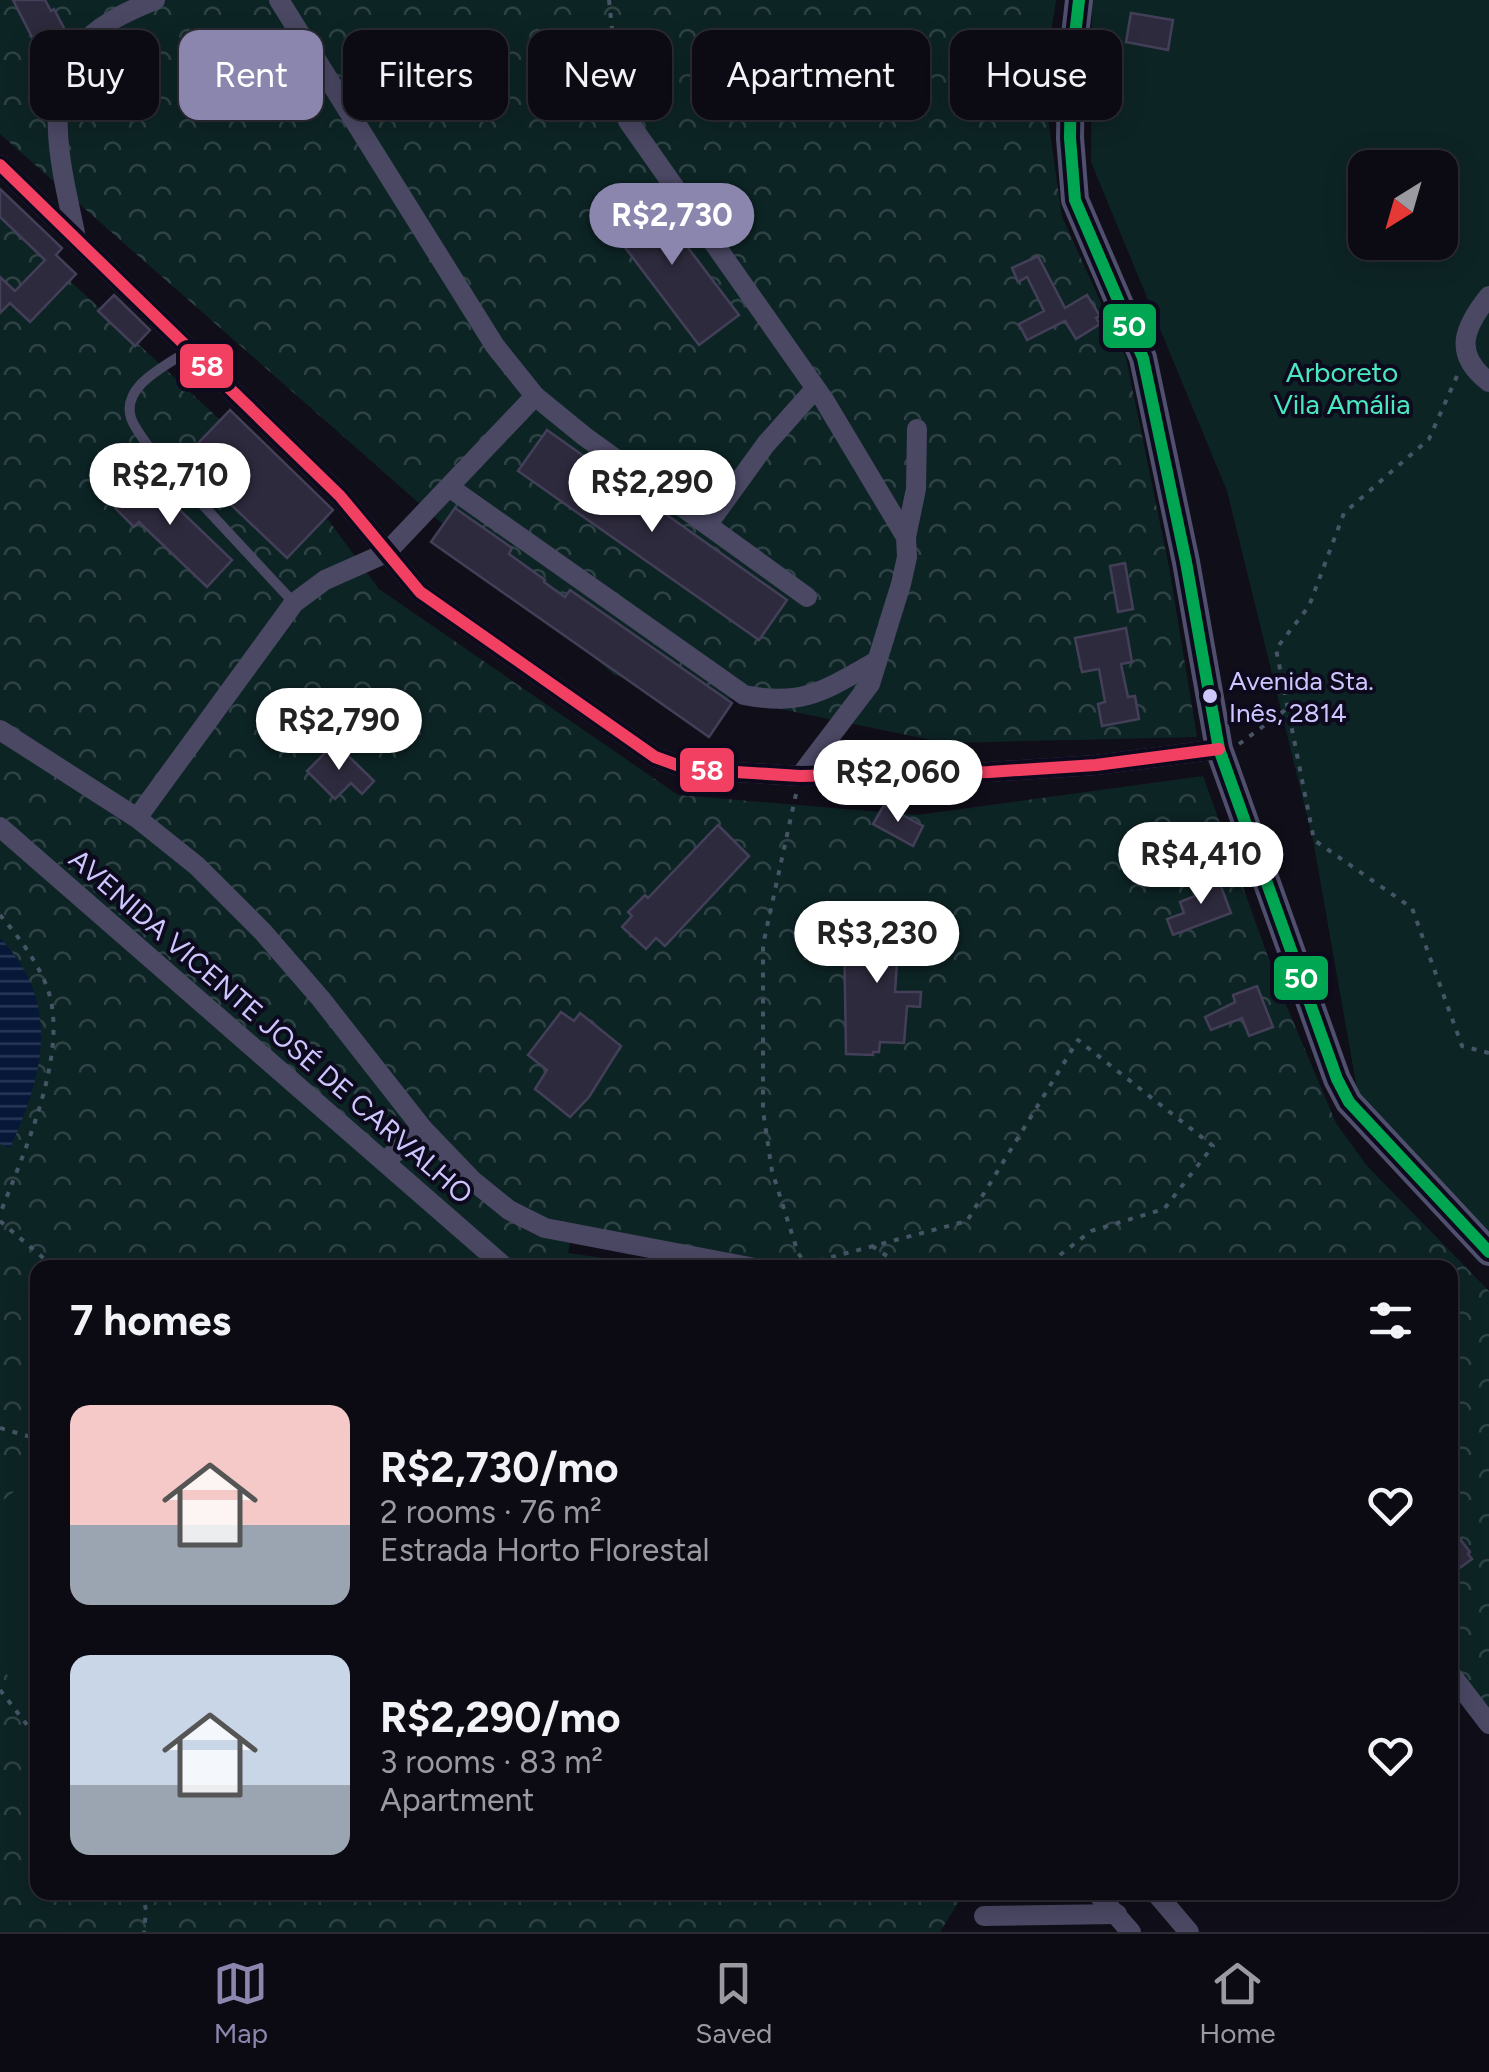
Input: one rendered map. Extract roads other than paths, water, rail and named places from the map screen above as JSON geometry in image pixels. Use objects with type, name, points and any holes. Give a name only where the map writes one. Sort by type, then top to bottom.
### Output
[{"type":"main road","points":[[1080,0],[1071,71],[1072,191],[1143,358],[1186,562],[1220,752],[1348,1102],[1489,1252]]},
{"type":"street","points":[[76,238],[63,174],[57,100],[78,50],[105,24],[155,0]]},
{"type":"street","points":[[279,0],[486,333],[535,396],[620,464],[807,597]]},
{"type":"street","points":[[628,120],[815,389],[906,537]]},
{"type":"street","points":[[0,164],[340,496],[420,592],[654,757],[688,769],[800,776],[989,772],[1220,752]]},
{"type":"street","points":[[1489,296],[1468,325],[1464,339],[1475,370],[1489,382]]},
{"type":"street","points":[[708,524],[766,444],[815,389]]},
{"type":"street","points":[[137,818],[294,603],[325,580],[386,554],[535,396]]},
{"type":"street","points":[[800,776],[812,756],[866,693],[878,661],[907,558],[906,537],[916,489],[917,429]]},
{"type":"street","points":[[449,487],[744,695],[775,702],[808,697],[878,661]]},
{"type":"street","points":[[0,730],[137,818],[197,866],[264,932],[423,1129],[472,1180],[509,1210],[545,1228],[713,1260]]},
{"type":"street","name":"AVENIDA VICENTE JOSÉ DE CARVALHO","points":[[0,827],[497,1260]]},
{"type":"street","points":[[385,1161],[423,1129]]},
{"type":"street","points":[[1458,1684],[1489,1724]]},
{"type":"street","points":[[1104,1900],[1131,1932]]},
{"type":"street","points":[[1162,1900],[1189,1932]]},
{"type":"street","points":[[984,1916],[1117,1914]]},
{"type":"lane","points":[[190,350],[138,386],[130,399],[131,419],[148,446],[294,603]]},
{"type":"water","points":[[0,938],[20,963],[32,988],[41,1039],[32,1093],[10,1148],[0,1144]]},
{"type":"place","name":"Avenida Sta. Inês, 2814","points":[[1210,696]]},
{"type":"park label","name":"Arboreto Vila Amália","points":[[1342,388]]}]
